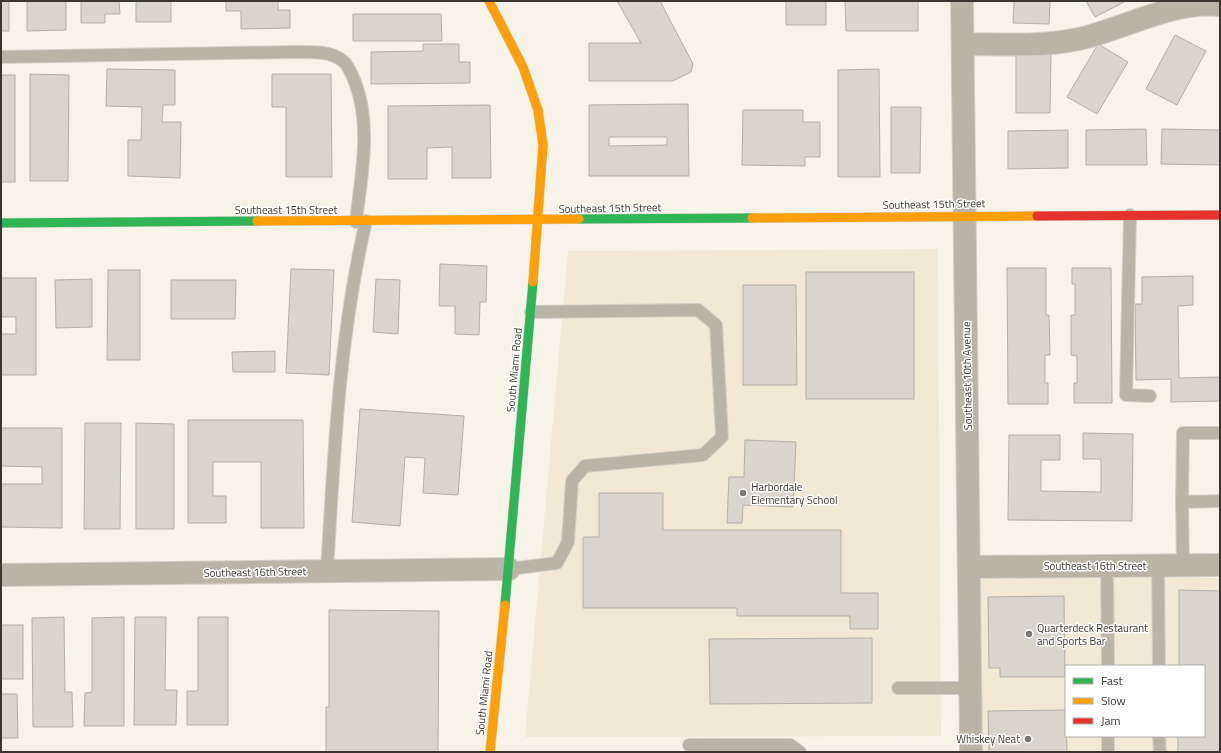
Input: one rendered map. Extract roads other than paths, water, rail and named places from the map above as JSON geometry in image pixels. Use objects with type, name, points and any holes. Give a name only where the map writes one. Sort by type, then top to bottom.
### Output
[{"type":"street","name":"South Miami Road","points":[[489,1],[523,67],[538,110],[543,144],[531,312],[509,569],[490,752]]},
{"type":"street","name":"Southeast 10th Avenue","points":[[962,1],[970,567],[971,752]]},
{"type":"street","points":[[963,44],[1044,43],[1079,38],[1181,6],[1206,2],[1220,5]]},
{"type":"street","name":"Southeast 15th Street","points":[[1,223],[538,221],[1220,214]]},
{"type":"street","name":"Southeast 16th Street","points":[[970,567],[1220,565]]},
{"type":"street","name":"Southeast 16th Street","points":[[1,574],[509,569]]},
{"type":"lane","points":[[1,58],[320,52],[332,55],[343,61],[351,72],[363,108],[365,125],[361,222],[346,331],[335,438],[327,571]]},
{"type":"lane","points":[[1130,215],[1126,395],[1150,396]]},
{"type":"lane","points":[[509,569],[557,562],[568,542],[572,481],[585,466],[703,455],[722,436],[716,325],[698,310],[531,312]]},
{"type":"lane","points":[[1183,565],[1183,433],[1220,433]]},
{"type":"lane","points":[[1182,502],[1220,501]]},
{"type":"lane","points":[[1106,566],[1108,665]]},
{"type":"lane","points":[[1158,566],[1159,665]]},
{"type":"lane","points":[[898,688],[971,688]]},
{"type":"lane","points":[[1108,737],[1108,752]]},
{"type":"lane","points":[[1159,737],[1160,752]]},
{"type":"lane","points":[[689,745],[790,745],[800,752]]},
{"type":"place","name":"Harbordale Elementary School","points":[[743,493]]},
{"type":"place","name":"Quarterdeck Restaurant and Sports Bar","points":[[1029,634]]},
{"type":"place","name":"Whiskey Neat","points":[[1028,739]]}]
